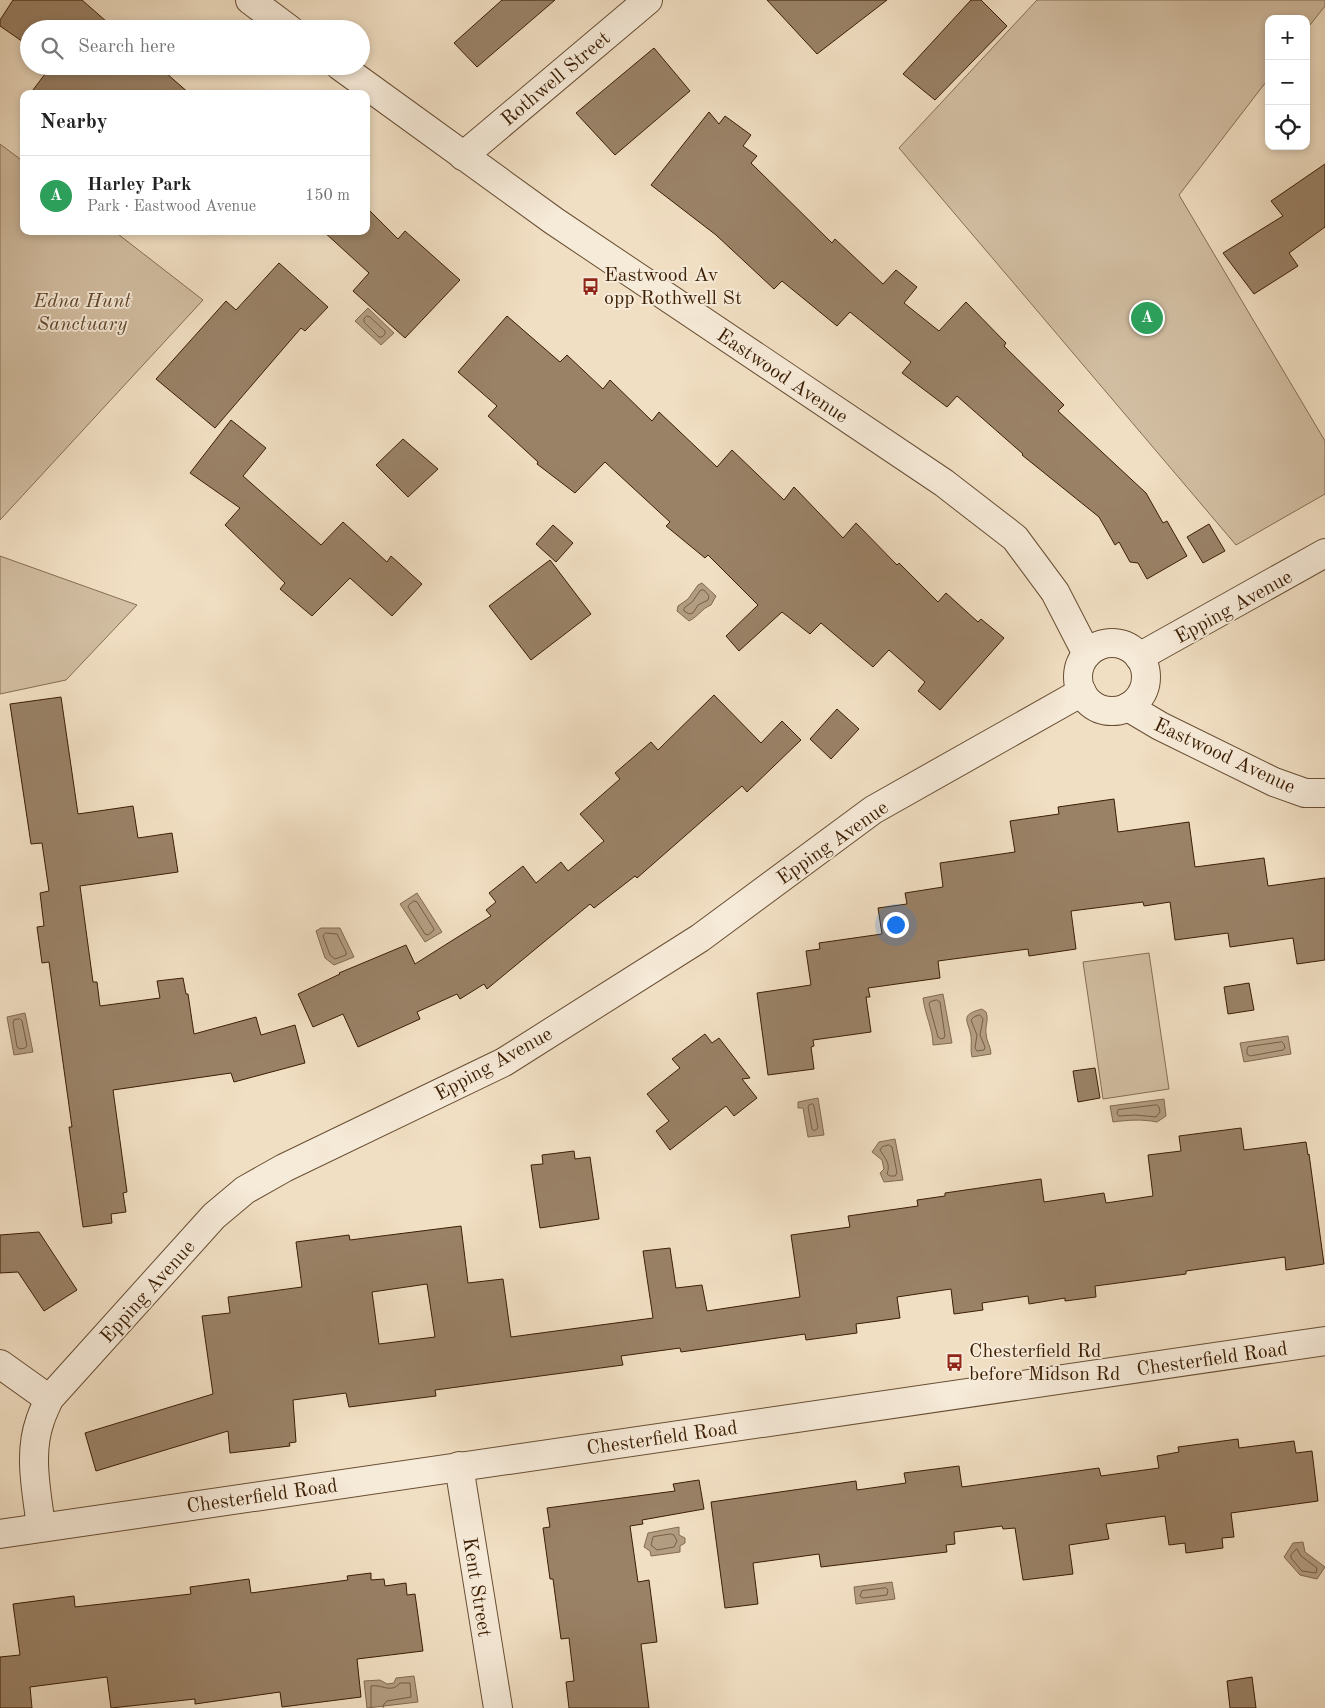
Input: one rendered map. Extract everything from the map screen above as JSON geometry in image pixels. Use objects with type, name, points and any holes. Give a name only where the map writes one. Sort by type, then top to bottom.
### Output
[{"type":"street","points":[[250,0],[277,20]]},
{"type":"street","name":"Rothwell Street","points":[[463,156],[648,0]]},
{"type":"street","name":"Eastwood Avenue","points":[[352,75],[554,221],[944,483],[1015,538],[1055,592],[1087,654]]},
{"type":"street","name":"Epping Avenue","points":[[1139,656],[1170,641],[1325,554]]},
{"type":"street","points":[[1113,643],[1132,649],[1139,656],[1144,666],[1146,678],[1143,689],[1137,699],[1128,707],[1118,710],[1107,710],[1097,707],[1088,701],[1078,682],[1081,662],[1087,654],[1094,648],[1104,644],[1113,643]]},
{"type":"street","name":"Epping Avenue","points":[[41,1527],[34,1449],[39,1422],[49,1399],[214,1216],[245,1190],[284,1168],[504,1062],[700,938],[874,810],[1082,692]]},
{"type":"street","name":"Eastwood Avenue","points":[[1128,707],[1160,726],[1274,782],[1305,793],[1325,793]]},
{"type":"street","name":"Chesterfield Road","points":[[0,1534],[1325,1341]]},
{"type":"street","points":[[0,1364],[49,1399]]},
{"type":"street","name":"Kent Street","points":[[459,1466],[498,1708]]},
{"type":"green space","points":[[1037,0],[1325,0],[1325,6],[1310,25],[1310,15],[1265,15],[1265,83],[1179,195],[1325,441],[1325,494],[1236,545],[899,148]]},
{"type":"green space","name":"Edna Hunt Sanctuary","points":[[0,144],[20,159],[20,235],[119,235],[203,300],[0,520]]},
{"type":"green space","points":[[0,556],[137,605],[66,680],[0,694]]},
{"type":"green space","points":[[1149,953],[1169,1089],[1103,1099],[1083,962]]},
{"type":"water","points":[[368,308],[394,333],[381,345],[355,321]]},
{"type":"water","points":[[702,583],[716,596],[711,605],[689,621],[677,611],[678,606],[688,599],[698,585]]},
{"type":"water","points":[[417,893],[442,932],[425,942],[400,904]]},
{"type":"water","points":[[321,928],[340,928],[354,957],[334,965],[325,958],[316,931]]},
{"type":"water","points":[[943,994],[952,1043],[933,1045],[932,1033],[923,998]]},
{"type":"water","points":[[982,1009],[987,1015],[986,1036],[991,1054],[972,1057],[971,1036],[967,1019],[970,1014]]},
{"type":"water","points":[[25,1013],[33,1052],[14,1055],[7,1017]]},
{"type":"water","points":[[1288,1036],[1291,1054],[1244,1062],[1240,1043]]},
{"type":"water","points":[[818,1098],[824,1135],[808,1137],[803,1108],[798,1108],[798,1102]]},
{"type":"water","points":[[1164,1099],[1166,1116],[1157,1122],[1135,1120],[1113,1122],[1110,1106]]},
{"type":"water","points":[[895,1139],[903,1180],[884,1182],[880,1173],[884,1169],[882,1160],[872,1152],[879,1142]]},
{"type":"water","points":[[679,1527],[679,1535],[685,1538],[685,1543],[680,1546],[680,1552],[651,1556],[650,1551],[644,1547],[648,1533]]},
{"type":"water","points":[[1303,1542],[1305,1552],[1325,1567],[1317,1579],[1300,1575],[1284,1557],[1293,1543]]},
{"type":"water","points":[[892,1582],[895,1599],[856,1604],[854,1587]]},
{"type":"water","points":[[414,1676],[418,1702],[367,1708],[364,1681],[380,1680],[387,1684],[394,1683],[396,1678]]},
{"type":"building","points":[[13,0],[82,0],[105,20],[20,20],[20,40],[0,26],[0,20]]},
{"type":"building","points":[[502,0],[555,0],[477,67],[454,43]]},
{"type":"building","points":[[767,0],[887,0],[817,54]]},
{"type":"building","points":[[971,0],[981,0],[1007,26],[935,100],[903,74]]},
{"type":"building","points":[[654,48],[690,91],[615,155],[576,113]]},
{"type":"building","points":[[44,75],[168,75],[185,90],[33,90]]},
{"type":"building","points":[[709,112],[719,124],[725,116],[751,135],[743,146],[757,156],[751,163],[832,243],[835,239],[883,284],[896,270],[917,287],[904,303],[939,331],[966,302],[1006,343],[1004,346],[1064,405],[1058,411],[1146,493],[1163,523],[1167,521],[1187,556],[1147,579],[1138,563],[1130,562],[1119,542],[1115,545],[1099,517],[1022,455],[957,396],[947,407],[902,373],[911,362],[850,312],[837,326],[782,281],[774,289],[716,235],[651,185]]},
{"type":"building","points":[[1325,164],[1325,227],[1289,253],[1298,266],[1254,294],[1223,253],[1283,216],[1271,201]]},
{"type":"building","points":[[370,211],[398,239],[405,231],[460,280],[405,338],[353,291],[369,273],[327,235],[370,235]]},
{"type":"building","points":[[279,263],[328,307],[305,331],[301,328],[215,428],[156,379],[226,301],[236,310]]},
{"type":"building","points":[[507,316],[560,362],[567,355],[603,389],[610,380],[652,421],[659,412],[717,467],[732,450],[784,500],[794,487],[843,538],[856,523],[897,565],[899,563],[938,602],[946,593],[978,622],[981,619],[1004,638],[940,710],[918,691],[925,682],[889,650],[873,667],[821,623],[810,634],[782,612],[739,651],[726,636],[758,605],[708,555],[705,558],[666,526],[670,522],[605,462],[575,493],[537,464],[538,462],[488,416],[497,406],[458,372]]},
{"type":"building","points":[[231,420],[266,448],[243,476],[321,545],[343,522],[387,562],[391,556],[422,584],[392,616],[350,578],[312,616],[280,589],[285,583],[225,525],[240,508],[190,473]]},
{"type":"building","points":[[403,439],[438,469],[408,497],[376,465]]},
{"type":"building","points":[[1209,524],[1225,551],[1203,563],[1187,537]]},
{"type":"building","points":[[553,525],[573,543],[556,562],[536,544]]},
{"type":"building","points":[[550,560],[591,614],[531,660],[489,606]]},
{"type":"building","points":[[714,695],[761,743],[782,721],[801,740],[747,792],[742,786],[637,878],[635,876],[594,908],[590,904],[487,989],[484,984],[460,999],[457,994],[417,1012],[420,1019],[358,1047],[343,1014],[313,1027],[298,994],[339,973],[406,945],[415,964],[491,916],[486,910],[496,902],[489,893],[523,866],[536,883],[561,862],[568,871],[604,841],[580,814],[620,779],[615,773],[651,742],[658,750]]},
{"type":"building","points":[[61,697],[78,814],[133,806],[138,838],[172,833],[178,872],[80,886],[93,982],[97,982],[100,1006],[160,998],[157,981],[183,978],[186,994],[188,994],[194,1034],[256,1017],[261,1035],[295,1025],[305,1063],[234,1082],[231,1073],[113,1090],[127,1192],[123,1193],[126,1212],[111,1214],[112,1223],[83,1227],[69,1127],[72,1127],[49,962],[42,963],[37,927],[44,926],[40,893],[49,891],[42,843],[31,844],[10,704]]},
{"type":"building","points":[[837,709],[859,729],[831,759],[810,739]]},
{"type":"building","points":[[1114,799],[1118,832],[1189,822],[1195,867],[1264,858],[1268,886],[1325,878],[1325,960],[1297,964],[1293,938],[1230,947],[1228,933],[1175,940],[1170,902],[1144,906],[1143,902],[1071,911],[1076,949],[1029,956],[1028,949],[938,961],[940,978],[868,988],[870,997],[866,997],[871,1032],[813,1040],[814,1046],[811,1047],[814,1069],[768,1075],[757,993],[811,985],[806,951],[820,949],[819,943],[882,934],[878,908],[907,904],[905,893],[943,887],[940,863],[1015,852],[1010,821],[1059,814],[1058,807]]},
{"type":"building","points":[[1249,983],[1254,1010],[1228,1014],[1224,987]]},
{"type":"building","points":[[705,1034],[712,1043],[719,1038],[750,1078],[742,1079],[757,1098],[734,1116],[726,1106],[670,1150],[656,1131],[669,1121],[647,1094],[680,1068],[672,1059]]},
{"type":"building","points":[[1095,1068],[1100,1098],[1078,1102],[1073,1071]]},
{"type":"building","points":[[1241,1128],[1244,1150],[1306,1142],[1324,1264],[1286,1270],[1285,1257],[1186,1271],[1186,1274],[1095,1286],[1096,1297],[1065,1301],[1065,1298],[1029,1304],[1028,1296],[982,1303],[983,1310],[954,1314],[951,1289],[897,1297],[900,1318],[856,1324],[857,1333],[806,1340],[805,1334],[681,1352],[680,1348],[621,1356],[623,1365],[435,1390],[436,1396],[349,1407],[346,1393],[293,1400],[296,1442],[289,1443],[290,1446],[230,1453],[228,1431],[96,1471],[85,1433],[213,1394],[202,1316],[230,1313],[228,1297],[302,1287],[296,1242],[349,1235],[350,1240],[461,1226],[468,1283],[503,1279],[511,1337],[653,1318],[643,1251],[670,1248],[676,1288],[702,1285],[707,1311],[800,1297],[791,1235],[850,1227],[848,1216],[918,1206],[917,1200],[945,1196],[945,1193],[1041,1179],[1044,1202],[1104,1193],[1106,1203],[1153,1196],[1148,1155],[1181,1151],[1179,1136]],"holes":[[[427,1284],[435,1337],[379,1344],[372,1292]]]},
{"type":"building","points":[[574,1151],[575,1159],[590,1157],[599,1219],[540,1228],[531,1165],[543,1164],[542,1155]]},
{"type":"building","points":[[39,1232],[77,1290],[44,1311],[18,1272],[0,1273],[0,1235]]},
{"type":"building","points":[[1238,1439],[1239,1448],[1294,1441],[1296,1453],[1312,1451],[1318,1501],[1231,1513],[1234,1537],[1222,1538],[1223,1548],[1186,1553],[1185,1543],[1169,1545],[1165,1516],[1106,1524],[1109,1539],[1069,1545],[1073,1574],[1023,1580],[1015,1528],[1003,1529],[1002,1526],[954,1532],[955,1544],[946,1545],[947,1552],[821,1567],[819,1554],[753,1563],[758,1604],[725,1608],[711,1502],[856,1481],[857,1490],[906,1483],[904,1473],[959,1466],[962,1487],[1099,1468],[1101,1476],[1159,1468],[1157,1456],[1179,1452],[1178,1447]]},
{"type":"building","points":[[699,1480],[704,1509],[642,1520],[643,1524],[630,1526],[638,1582],[649,1580],[657,1642],[641,1644],[649,1708],[569,1708],[566,1682],[574,1681],[569,1638],[561,1639],[553,1579],[550,1579],[543,1528],[550,1527],[547,1508],[675,1491],[673,1484]]},
{"type":"building","points":[[371,1573],[371,1580],[384,1579],[385,1586],[406,1583],[407,1595],[415,1594],[423,1651],[357,1659],[361,1697],[282,1707],[280,1692],[195,1704],[195,1699],[111,1708],[107,1677],[30,1687],[32,1708],[0,1708],[0,1657],[20,1655],[13,1604],[74,1596],[75,1607],[191,1594],[190,1587],[249,1579],[251,1593],[348,1580],[347,1576]]},
{"type":"building","points":[[1252,1677],[1256,1708],[1230,1708],[1227,1681]]},
{"type":"place","name":"Eastwood Av opp Rothwell St","points":[[590,286]]},
{"type":"place","name":"Harley Park","points":[[1147,318]]},
{"type":"place","name":"Chesterfield Rd before Midson Rd","points":[[955,1362]]}]
